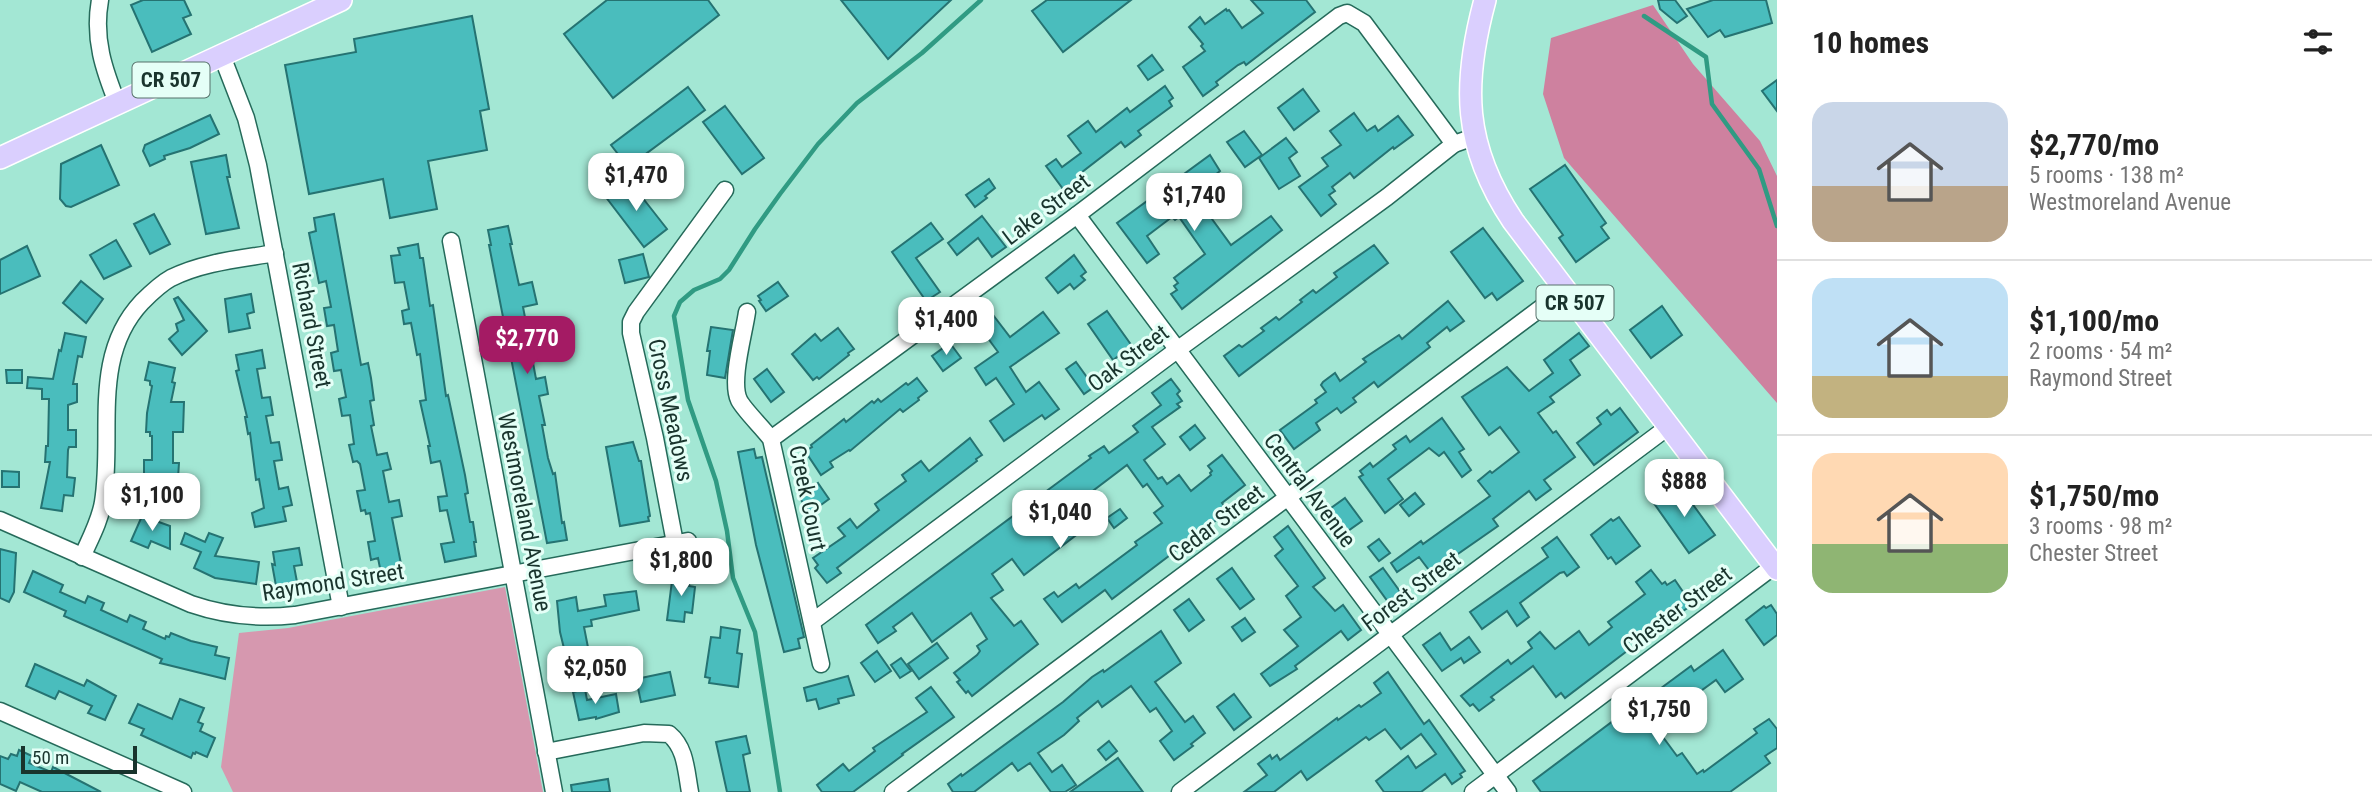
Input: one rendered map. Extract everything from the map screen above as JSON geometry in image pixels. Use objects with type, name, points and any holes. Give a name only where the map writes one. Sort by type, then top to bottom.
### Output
[{"type":"main road","name":"CR 507","points":[[0,158],[341,0]]},
{"type":"main road","name":"CR 507","points":[[1485,0],[1470,70],[1470,96],[1474,137],[1481,162],[1500,203],[1776,568]]},
{"type":"street","points":[[100,0],[97,28],[99,53],[118,105]]},
{"type":"street","name":"Lake Street","points":[[771,439],[1077,215],[1339,16],[1347,13],[1364,23],[1454,144]]},
{"type":"street","name":"Richard Street","points":[[222,56],[253,141],[341,607]]},
{"type":"street","name":"Oak Street","points":[[812,622],[1177,349],[1387,197],[1454,144],[1474,137]]},
{"type":"street","name":"Cross Meadows","points":[[682,542],[659,458],[631,333],[631,322],[724,190]]},
{"type":"street","name":"Central Avenue","points":[[1077,215],[1508,792]]},
{"type":"street","name":"Westmoreland Avenue","points":[[451,241],[554,792]]},
{"type":"street","points":[[82,557],[103,505],[110,360],[124,325],[151,293],[168,280],[211,265],[275,253]]},
{"type":"street","name":"Cedar Street","points":[[893,792],[1564,290]]},
{"type":"street","name":"Creek Court","points":[[747,312],[736,386],[740,402],[771,439],[821,664]]},
{"type":"street","name":"Forest Street","points":[[1180,792],[1668,427]]},
{"type":"street","name":"Raymond Street","points":[[0,520],[191,604],[235,615],[275,617],[341,607],[682,542]]},
{"type":"street","name":"Chester Street","points":[[1473,792],[1776,568]]},
{"type":"street","points":[[0,711],[183,792]]},
{"type":"street","points":[[546,752],[644,733],[669,734],[680,746],[683,754],[690,792]]},
{"type":"shaded area","points":[[1653,5],[1693,64],[1760,141],[1777,176],[1777,403],[1564,158],[1543,94],[1551,38]]},
{"type":"shaded area","points":[[505,587],[543,792],[233,792],[221,767],[239,633],[288,628]]},
{"type":"building","points":[[143,0],[184,0],[191,15],[183,18],[191,34],[152,52],[131,5]]},
{"type":"building","points":[[607,0],[708,0],[719,15],[613,98],[564,34]]},
{"type":"building","points":[[841,0],[951,0],[888,59]]},
{"type":"building","points":[[1047,0],[1131,0],[1063,52],[1032,11]]},
{"type":"building","points":[[1251,0],[1306,0],[1315,12],[1246,65],[1244,62],[1238,65],[1203,96],[1183,67],[1205,51],[1201,46],[1203,44],[1189,27],[1200,17],[1205,24],[1226,9],[1242,28],[1263,13]]},
{"type":"building","points":[[1658,0],[1675,0],[1687,16],[1677,23],[1660,9]]},
{"type":"building","points":[[1713,0],[1766,0],[1772,23],[1725,37],[1720,30],[1708,37],[1687,9]]},
{"type":"building","points":[[472,16],[489,109],[480,111],[487,150],[428,161],[437,209],[390,218],[383,179],[309,194],[285,65],[356,52],[354,39]]},
{"type":"building","points":[[1152,55],[1163,70],[1148,80],[1138,66]]},
{"type":"building","points":[[1777,80],[1777,111],[1762,91]]},
{"type":"building","points":[[1165,86],[1173,98],[1169,101],[1172,106],[1138,131],[1141,135],[1125,147],[1121,142],[1077,176],[1084,186],[1069,197],[1046,166],[1056,159],[1062,167],[1081,153],[1068,136],[1088,121],[1096,132],[1127,108],[1130,112]]},
{"type":"building","points":[[688,87],[705,110],[628,167],[611,145]]},
{"type":"building","points":[[1303,89],[1319,111],[1294,130],[1278,108]]},
{"type":"building","points":[[725,106],[764,158],[742,174],[703,122]]},
{"type":"building","points":[[1354,113],[1367,131],[1375,126],[1378,131],[1398,116],[1413,135],[1354,178],[1350,173],[1332,187],[1335,191],[1329,195],[1336,204],[1321,216],[1299,187],[1328,166],[1322,158],[1341,145],[1330,131]]},
{"type":"building","points":[[210,115],[219,134],[190,148],[164,156],[165,159],[150,166],[143,151],[145,145]]},
{"type":"building","points":[[1244,131],[1262,155],[1245,167],[1227,142]]},
{"type":"building","points":[[1286,138],[1297,152],[1289,158],[1300,176],[1279,189],[1259,158]]},
{"type":"building","points":[[101,145],[119,185],[71,207],[66,206],[60,199],[61,164]]},
{"type":"building","points":[[226,155],[230,177],[227,177],[239,228],[206,234],[191,162]]},
{"type":"building","points":[[1210,155],[1220,171],[1193,193],[1231,245],[1271,216],[1282,230],[1182,309],[1171,294],[1177,290],[1174,286],[1178,283],[1174,278],[1205,254],[1179,217],[1175,220],[1172,217],[1147,236],[1159,254],[1147,263],[1117,223]]},
{"type":"building","points":[[1565,165],[1606,223],[1601,227],[1609,238],[1576,262],[1559,238],[1563,235],[1530,189]]},
{"type":"building","points":[[627,178],[667,229],[644,247],[605,196]]},
{"type":"building","points":[[989,179],[995,188],[975,207],[966,195]]},
{"type":"building","points":[[154,214],[170,244],[150,254],[134,224]]},
{"type":"building","points":[[334,214],[361,365],[368,363],[371,378],[374,400],[370,401],[374,425],[371,426],[377,455],[387,453],[391,469],[383,471],[389,502],[399,500],[402,516],[392,518],[402,569],[381,573],[378,558],[371,560],[368,542],[375,541],[370,513],[361,511],[357,491],[365,490],[360,464],[353,462],[349,445],[354,444],[350,415],[342,416],[339,399],[346,397],[341,370],[334,371],[331,353],[338,351],[334,325],[327,326],[324,308],[331,307],[326,281],[319,283],[309,233],[316,231],[314,218]]},
{"type":"building","points":[[982,216],[1006,247],[992,257],[978,238],[957,255],[948,243]]},
{"type":"building","points":[[931,223],[943,239],[916,258],[940,292],[926,301],[892,252]]},
{"type":"building","points":[[508,226],[519,285],[532,282],[537,304],[523,307],[528,333],[541,330],[545,349],[531,352],[536,379],[545,377],[548,394],[539,396],[545,425],[542,425],[548,458],[553,474],[555,473],[567,540],[547,543],[489,245],[488,230]]},
{"type":"building","points":[[1483,228],[1523,281],[1497,300],[1492,293],[1485,298],[1451,252]]},
{"type":"building","points":[[116,240],[131,266],[104,279],[90,255]]},
{"type":"building","points":[[418,244],[420,258],[423,258],[430,306],[433,305],[446,396],[448,395],[465,475],[468,493],[465,494],[476,542],[476,556],[445,562],[441,544],[454,542],[447,510],[440,511],[438,497],[447,496],[440,461],[431,463],[420,401],[426,400],[420,354],[417,355],[411,323],[404,324],[402,311],[409,309],[404,282],[395,283],[391,256],[400,255],[398,248]]},
{"type":"building","points":[[1374,245],[1388,263],[1239,376],[1224,356],[1264,331],[1261,328],[1276,317],[1279,320],[1313,290],[1316,293],[1337,277],[1334,273]]},
{"type":"building","points":[[27,246],[40,276],[0,294],[0,260]]},
{"type":"building","points":[[643,254],[649,277],[625,283],[619,260]]},
{"type":"building","points":[[1074,255],[1086,272],[1081,276],[1085,280],[1074,289],[1070,284],[1058,293],[1046,278]]},
{"type":"building","points":[[81,281],[103,299],[86,323],[63,303]]},
{"type":"building","points":[[778,282],[788,296],[766,311],[758,296]]},
{"type":"building","points":[[251,294],[254,312],[247,314],[250,328],[229,332],[225,299]]},
{"type":"building","points":[[178,297],[207,331],[182,355],[169,339],[178,331],[176,324],[184,320],[174,299]]},
{"type":"building","points":[[1448,301],[1464,321],[1450,331],[1447,327],[1427,343],[1430,347],[1378,387],[1374,382],[1353,398],[1356,402],[1341,413],[1337,408],[1316,423],[1320,430],[1294,449],[1280,430],[1317,403],[1315,400],[1326,392],[1321,385],[1323,382],[1335,373],[1340,381],[1366,362],[1363,359],[1399,335],[1402,339]]},
{"type":"building","points":[[1662,306],[1682,335],[1651,358],[1630,330]]},
{"type":"building","points":[[990,311],[1010,337],[1043,312],[1059,333],[1010,367],[1026,392],[1039,382],[1059,409],[1045,419],[1042,415],[1004,441],[990,421],[1014,404],[996,378],[986,385],[975,368],[998,352],[976,322]]},
{"type":"building","points":[[1107,311],[1132,346],[1113,360],[1088,324]]},
{"type":"building","points":[[711,327],[733,330],[725,378],[707,375]]},
{"type":"building","points":[[838,328],[854,349],[819,379],[817,377],[813,380],[792,354],[815,334],[821,341]]},
{"type":"building","points":[[65,333],[86,337],[82,357],[78,356],[73,384],[77,384],[77,402],[68,405],[68,430],[76,430],[76,447],[69,447],[68,450],[67,477],[75,478],[73,496],[64,495],[62,511],[41,508],[50,462],[45,462],[49,399],[42,399],[42,389],[27,388],[28,377],[53,379]]},
{"type":"building","points":[[1579,333],[1589,346],[1570,360],[1580,375],[1550,397],[1554,402],[1538,413],[1553,433],[1556,431],[1575,457],[1544,480],[1551,489],[1536,500],[1529,491],[1493,519],[1498,526],[1445,563],[1449,568],[1435,578],[1419,557],[1397,572],[1391,563],[1421,541],[1423,544],[1490,496],[1478,481],[1519,452],[1500,427],[1489,435],[1462,397],[1507,367],[1529,391],[1553,373],[1544,360]]},
{"type":"building","points":[[950,343],[961,358],[943,371],[932,356]]},
{"type":"building","points":[[262,350],[265,368],[257,369],[262,398],[270,397],[273,415],[266,416],[271,443],[279,442],[282,460],[274,461],[279,489],[288,487],[292,505],[283,507],[286,521],[255,527],[252,513],[264,508],[259,479],[256,480],[250,433],[248,434],[247,417],[236,371],[239,370],[236,355]]},
{"type":"building","points":[[149,362],[175,368],[171,402],[184,402],[183,432],[173,432],[173,463],[179,463],[178,478],[171,478],[171,493],[151,492],[152,479],[144,478],[144,460],[152,460],[152,436],[150,432],[146,432],[152,386],[150,381],[145,380]]},
{"type":"building","points":[[1076,362],[1094,387],[1084,394],[1066,369]]},
{"type":"building","points":[[767,369],[784,392],[771,402],[754,379]]},
{"type":"building","points":[[6,370],[22,370],[22,383],[7,383]]},
{"type":"building","points":[[917,378],[927,391],[919,400],[903,412],[900,409],[850,451],[830,462],[833,467],[821,475],[805,451],[844,419],[846,422],[872,401],[874,403],[878,399],[881,402]]},
{"type":"building","points":[[1171,379],[1180,391],[1177,394],[1182,401],[1177,404],[1180,407],[1152,427],[1165,444],[1144,460],[1158,479],[1162,477],[1167,484],[1179,475],[1191,491],[1211,475],[1212,471],[1208,466],[1222,455],[1245,485],[1222,503],[1228,511],[1214,522],[1212,520],[1112,599],[1105,590],[1062,622],[1044,599],[1054,592],[1058,597],[1076,584],[1079,588],[1162,523],[1154,513],[1163,506],[1147,484],[1143,487],[1127,465],[1073,506],[1088,526],[1024,575],[1012,559],[992,574],[1003,590],[991,598],[1014,626],[1021,621],[1038,644],[972,696],[957,682],[960,680],[954,673],[977,655],[980,651],[977,646],[987,639],[971,613],[932,642],[912,613],[893,627],[896,631],[878,643],[866,625],[1091,458],[1089,456],[1104,446],[1109,453],[1138,432],[1133,426],[1161,405],[1152,393]]},
{"type":"building","points":[[1620,408],[1638,432],[1594,465],[1577,443],[1601,424],[1597,418],[1607,410],[1611,415]]},
{"type":"building","points":[[1442,418],[1464,449],[1459,452],[1471,470],[1462,477],[1444,452],[1439,456],[1429,448],[1388,479],[1403,499],[1385,513],[1359,477],[1363,475],[1360,471],[1370,463],[1373,467],[1396,449],[1393,445],[1406,436],[1410,442]]},
{"type":"building","points":[[1195,425],[1205,438],[1190,450],[1180,437]]},
{"type":"building","points":[[970,438],[982,455],[977,461],[837,568],[841,573],[827,583],[815,568],[818,565],[813,558],[845,536],[838,528],[850,519],[857,528],[879,510],[875,504],[906,481],[902,475],[921,461],[929,471]]},
{"type":"building","points":[[633,442],[641,461],[650,516],[649,521],[620,526],[606,447]]},
{"type":"building","points":[[754,449],[756,458],[762,457],[804,637],[798,639],[800,648],[784,652],[756,545],[738,452]]},
{"type":"building","points":[[2,471],[19,472],[19,487],[2,487]]},
{"type":"building","points":[[818,483],[829,499],[810,513],[799,497]]},
{"type":"building","points":[[1678,484],[1715,535],[1689,553],[1653,502]]},
{"type":"building","points":[[1415,493],[1424,504],[1409,516],[1400,505]]},
{"type":"building","points":[[1345,498],[1362,521],[1345,533],[1330,513],[1333,511],[1331,508]]},
{"type":"building","points":[[1120,509],[1127,518],[1114,528],[1107,518]]},
{"type":"building","points":[[142,516],[170,526],[170,549],[151,541],[148,548],[131,541]]},
{"type":"building","points":[[1619,517],[1640,546],[1616,564],[1611,557],[1608,559],[1591,535],[1611,519],[1613,521]]},
{"type":"building","points":[[1288,526],[1325,578],[1313,587],[1335,611],[1343,605],[1361,630],[1348,640],[1341,631],[1295,666],[1297,669],[1270,686],[1261,674],[1298,646],[1284,630],[1301,617],[1286,596],[1298,586],[1275,556],[1283,549],[1274,537]]},
{"type":"building","points":[[185,533],[205,542],[209,533],[223,538],[215,556],[259,562],[256,584],[215,578],[194,568],[201,552],[181,544]]},
{"type":"building","points":[[1557,537],[1579,567],[1567,576],[1564,572],[1560,573],[1520,603],[1529,617],[1517,626],[1507,611],[1482,629],[1470,612],[1548,557],[1542,548]]},
{"type":"building","points":[[1379,539],[1390,553],[1379,561],[1368,547]]},
{"type":"building","points":[[299,548],[302,565],[294,566],[297,582],[276,586],[273,552]]},
{"type":"building","points":[[0,549],[16,553],[14,592],[9,602],[0,598]]},
{"type":"building","points":[[1232,568],[1254,599],[1240,609],[1217,579]]},
{"type":"building","points":[[1383,568],[1404,597],[1391,606],[1370,577]]},
{"type":"building","points":[[1651,570],[1662,584],[1665,582],[1667,585],[1675,580],[1692,605],[1674,617],[1671,611],[1643,631],[1624,646],[1627,651],[1565,698],[1561,693],[1556,697],[1533,666],[1491,697],[1494,700],[1479,711],[1461,696],[1508,660],[1511,664],[1532,648],[1528,642],[1540,632],[1555,649],[1579,631],[1589,645],[1612,627],[1608,622],[1645,594],[1636,582]]},
{"type":"building","points":[[33,571],[63,585],[60,592],[85,603],[88,596],[104,603],[101,610],[127,622],[130,615],[146,622],[143,629],[165,639],[171,633],[217,647],[215,655],[229,658],[225,679],[160,663],[162,659],[64,616],[66,611],[24,592]]},
{"type":"building","points":[[673,573],[690,575],[689,586],[695,587],[692,613],[685,612],[684,622],[667,620]]},
{"type":"building","points":[[636,591],[639,610],[591,620],[592,626],[584,627],[593,673],[571,677],[560,632],[557,601],[576,597],[578,611],[606,606],[604,595]]},
{"type":"building","points":[[1189,599],[1204,620],[1189,631],[1174,610]]},
{"type":"building","points":[[1771,605],[1777,614],[1777,635],[1764,645],[1746,620],[1764,606],[1766,608]]},
{"type":"building","points":[[1245,618],[1255,632],[1242,641],[1232,627]]},
{"type":"building","points":[[721,627],[740,630],[737,653],[742,654],[738,687],[709,683],[710,678],[705,677],[711,637],[720,638]]},
{"type":"building","points":[[1161,631],[1181,663],[1155,682],[1185,722],[1193,716],[1205,733],[1191,744],[1193,746],[1174,760],[1160,741],[1172,731],[1156,708],[1150,712],[1131,686],[1102,707],[1098,701],[1077,718],[1079,721],[1064,735],[1038,753],[1052,772],[1062,765],[1076,785],[1065,792],[1051,792],[1030,763],[1018,771],[1012,763],[974,792],[953,792],[948,784],[1063,702],[1092,677],[1103,670],[1104,672]]},
{"type":"building","points":[[1440,633],[1451,650],[1469,637],[1480,652],[1464,663],[1461,658],[1442,671],[1423,645]]},
{"type":"building","points":[[937,643],[948,658],[919,679],[908,664]]},
{"type":"building","points":[[1723,650],[1743,679],[1725,692],[1716,680],[1672,712],[1675,716],[1657,729],[1677,756],[1682,753],[1697,774],[1703,770],[1704,772],[1757,733],[1754,729],[1769,719],[1777,729],[1777,748],[1765,756],[1770,763],[1730,792],[1541,792],[1533,781],[1633,706],[1636,710],[1691,666],[1694,671]]},
{"type":"building","points":[[877,651],[891,671],[875,682],[861,663]]},
{"type":"building","points":[[901,658],[911,671],[900,678],[891,665]]},
{"type":"building","points":[[35,664],[84,686],[87,680],[116,696],[105,720],[88,713],[92,706],[59,691],[55,699],[26,686]]},
{"type":"building","points":[[670,672],[675,695],[641,702],[636,679]]},
{"type":"building","points":[[1388,672],[1424,724],[1429,720],[1465,771],[1460,774],[1462,777],[1452,784],[1445,774],[1421,792],[1384,792],[1376,781],[1408,756],[1416,768],[1436,754],[1421,734],[1401,749],[1385,729],[1369,740],[1366,737],[1307,780],[1301,771],[1274,792],[1244,792],[1267,775],[1258,764],[1270,755],[1272,759],[1277,755],[1280,760],[1337,718],[1338,720],[1359,705],[1361,707],[1381,693],[1374,683]]},
{"type":"building","points":[[848,676],[854,695],[838,699],[839,703],[819,709],[816,699],[807,701],[804,688]]},
{"type":"building","points":[[931,687],[954,717],[853,792],[822,792],[817,785],[843,764],[849,771],[875,751],[873,748],[927,712],[916,698]]},
{"type":"building","points":[[585,689],[587,700],[616,694],[619,712],[596,719],[579,720],[573,692]]},
{"type":"building","points":[[1234,694],[1251,717],[1234,730],[1217,707]]},
{"type":"building","points":[[180,699],[204,708],[198,722],[203,724],[200,731],[215,738],[207,757],[196,752],[191,758],[141,735],[144,729],[129,723],[138,704],[172,719]]},
{"type":"building","points":[[746,736],[750,753],[743,755],[750,792],[727,792],[716,742]]},
{"type":"building","points":[[1109,741],[1117,751],[1106,760],[1098,750]]},
{"type":"building","points":[[19,750],[32,756],[29,763],[51,772],[53,767],[101,792],[42,792],[20,782],[16,791],[0,784],[0,756],[8,759],[11,754],[17,756]]},
{"type":"building","points":[[1118,758],[1143,792],[1070,792]]},
{"type":"building","points":[[608,779],[610,792],[572,792],[571,785]]},
{"type":"waterway","points":[[780,792],[755,632],[733,578],[727,531],[716,481],[688,400],[674,316],[680,302],[694,290],[720,279],[729,270],[755,229],[818,144],[857,103],[922,53],[981,0]]},
{"type":"waterway","points":[[1644,16],[1706,57],[1712,104],[1759,169],[1777,226]]}]
